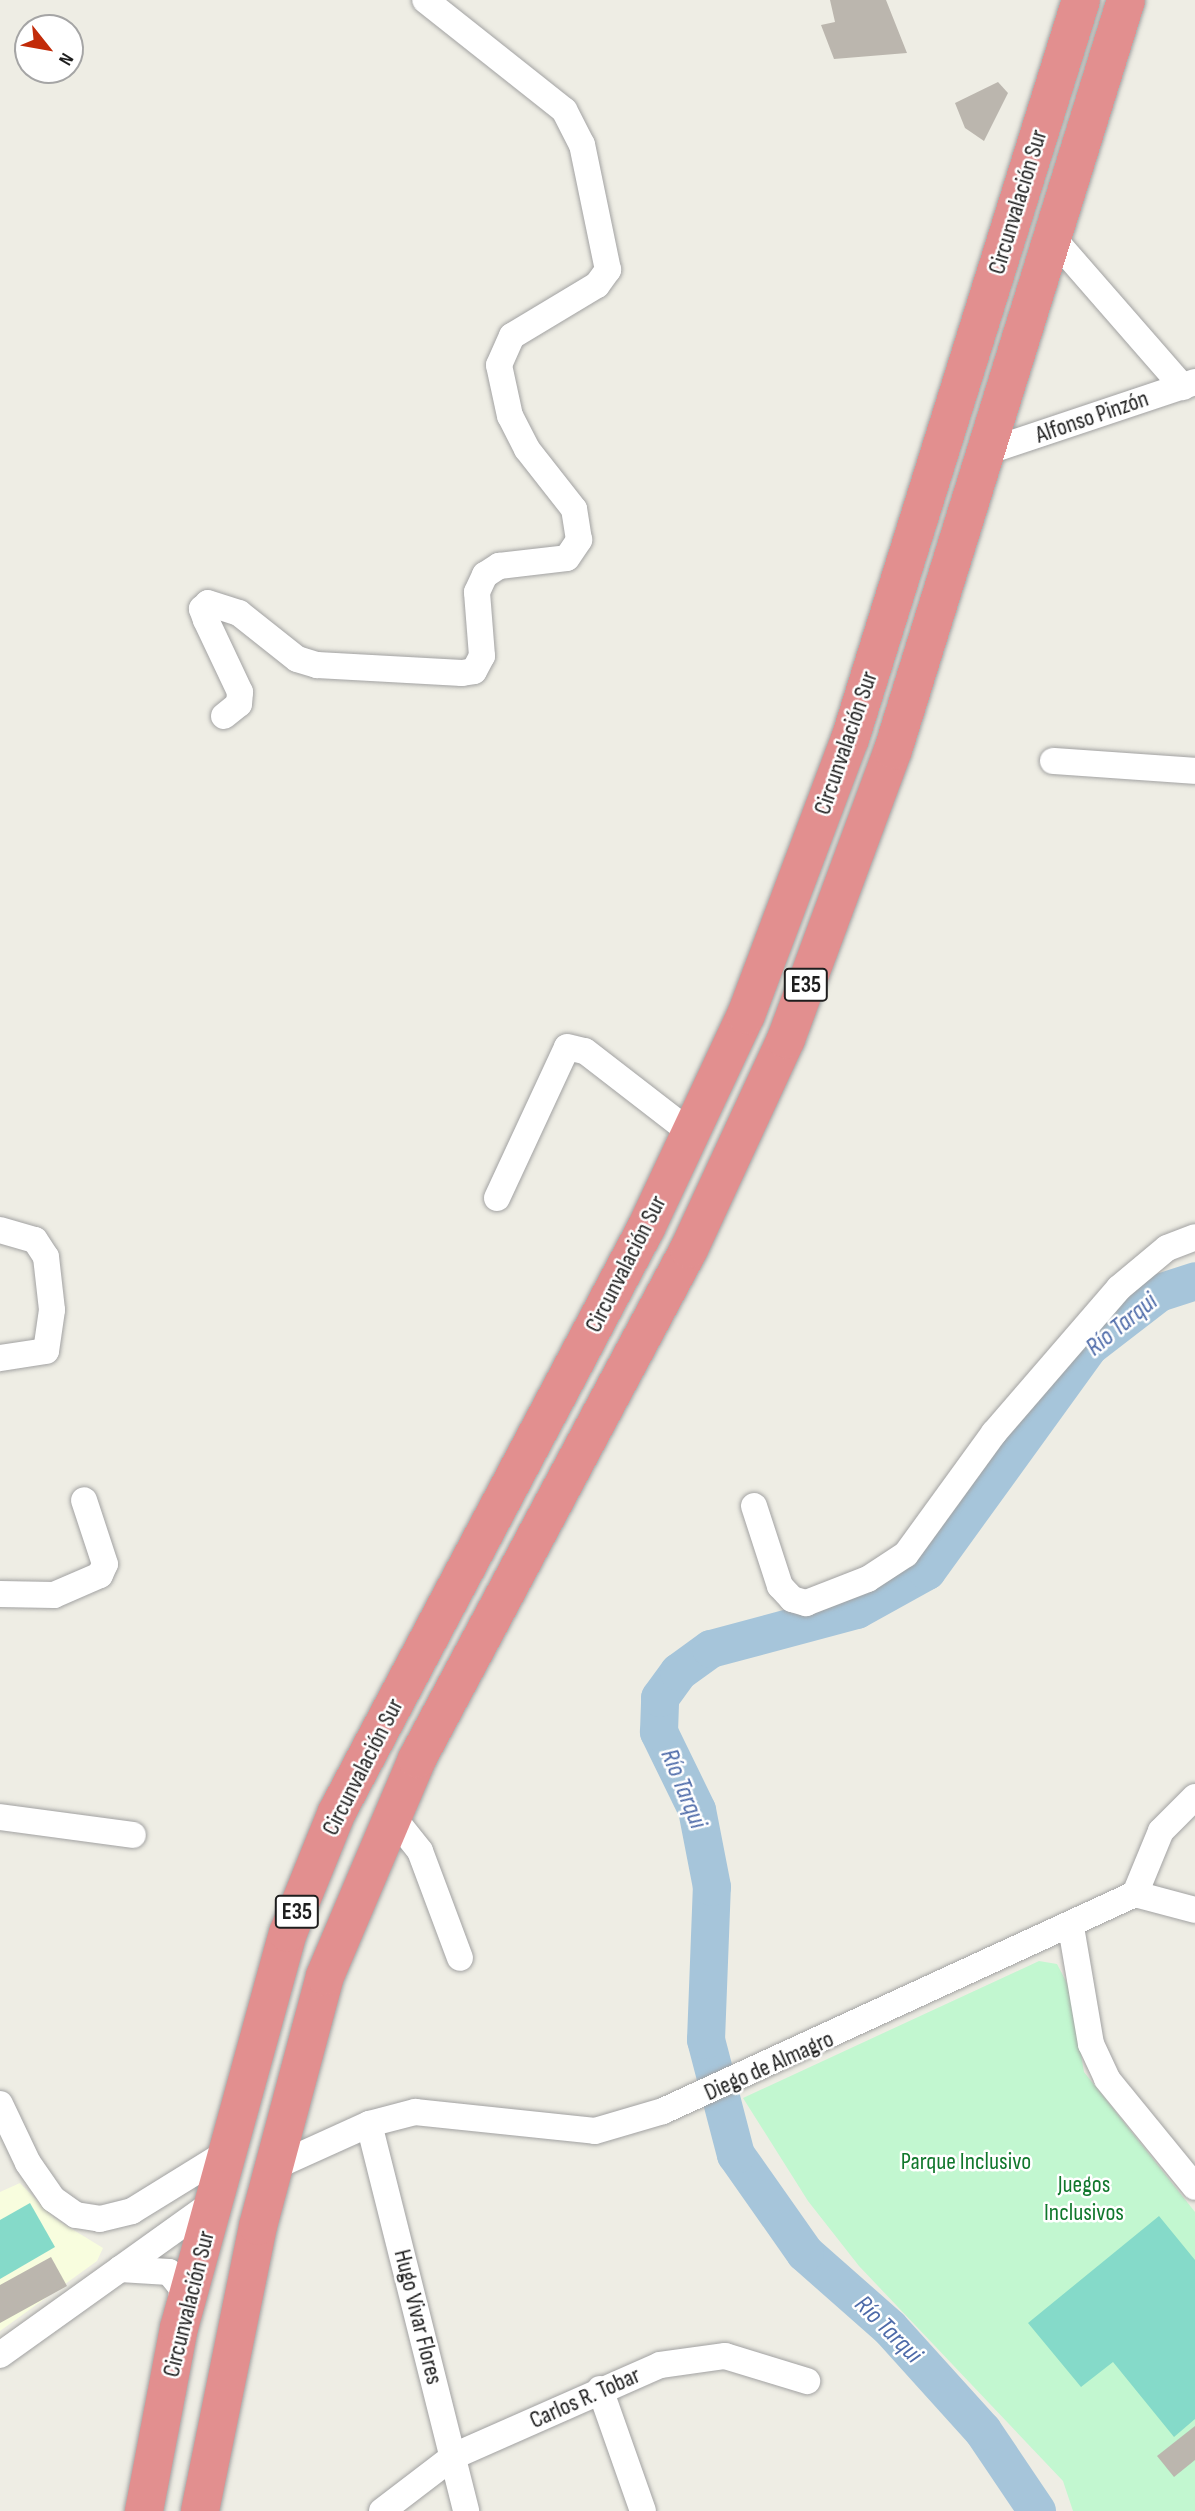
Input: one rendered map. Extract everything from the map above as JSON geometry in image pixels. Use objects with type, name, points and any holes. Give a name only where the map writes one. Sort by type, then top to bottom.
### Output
[{"type":"highway","name":"Circunvalación Sur","points":[[144,2511],[179,2328],[288,1933],[337,1812],[691,1133],[746,1015],[850,739],[1081,0]]},
{"type":"highway","name":"Circunvalación Sur","points":[[200,2511],[272,2168],[325,1976],[393,1817],[506,1583],[689,1250],[786,1039],[893,750],[989,451],[1126,0]]},
{"type":"street","points":[[224,716],[239,704],[240,692],[202,609],[208,603],[239,613],[298,659],[317,664],[462,673],[474,671],[482,656],[477,592],[485,575],[499,566],[567,558],[579,540],[574,509],[527,449],[510,416],[499,365],[512,336],[597,285],[608,270],[582,145],[564,110],[425,0]]},
{"type":"street","points":[[1053,237],[1189,384]]},
{"type":"street","name":"Alfonso Pinzón","points":[[989,451],[1189,384]]},
{"type":"street","points":[[1053,761],[1195,771]]},
{"type":"street","points":[[498,1198],[567,1048],[585,1051],[691,1133]]},
{"type":"street","points":[[0,1230],[35,1240],[46,1257],[52,1310],[46,1351],[0,1358]]},
{"type":"street","points":[[754,1506],[780,1586],[792,1599],[806,1603],[868,1579],[905,1555],[965,1469],[1119,1288],[1167,1248],[1195,1237]]},
{"type":"street","points":[[0,1594],[54,1595],[100,1575],[105,1564],[83,1500]]},
{"type":"street","points":[[1195,1797],[1161,1831],[1135,1894],[1195,1910]]},
{"type":"street","points":[[393,1817],[420,1851],[460,1958]]},
{"type":"street","points":[[0,1818],[133,1835]]},
{"type":"street","name":"Diego de Almagro","points":[[272,2168],[369,2124],[415,2112],[595,2131],[663,2111],[762,2071],[1071,1927],[1135,1894]]},
{"type":"street","points":[[1071,1927],[1091,2044],[1107,2079],[1195,2187]]},
{"type":"street","points":[[0,2104],[27,2164],[53,2199],[76,2215],[100,2219],[132,2211],[229,2151]]},
{"type":"street","name":"Hugo Vivar Flores","points":[[369,2124],[466,2511]]},
{"type":"street","points":[[0,2355],[215,2201]]},
{"type":"street","points":[[119,2270],[158,2267],[178,2279],[179,2328]]},
{"type":"street","name":"Carlos R. Tobar","points":[[382,2511],[454,2456],[600,2389],[660,2365],[725,2356],[807,2381]]},
{"type":"street","points":[[600,2389],[643,2511]]},
{"type":"shaded area","points":[[20,2183],[54,2218],[103,2248],[97,2261],[0,2331],[0,2192]]},
{"type":"shaded area","points":[[30,2203],[55,2247],[0,2279],[0,2220]]},
{"type":"shaded area","points":[[1159,2216],[1195,2260],[1195,2419],[1174,2437],[1113,2362],[1081,2387],[1028,2323]]},
{"type":"green space","name":"Parque Inclusivo","points":[[1039,1961],[1057,1964],[1070,1989],[1084,2072],[1195,2212],[1195,2511],[1073,2511],[1063,2481],[859,2266],[808,2201],[743,2098]]},
{"type":"building","points":[[830,0],[886,0],[907,53],[834,59],[821,25],[835,22]]},
{"type":"building","points":[[998,82],[1008,93],[984,141],[965,128],[955,103]]},
{"type":"building","points":[[51,2257],[67,2286],[0,2323],[0,2285]]},
{"type":"building","points":[[1195,2426],[1195,2460],[1174,2477],[1157,2456]]},
{"type":"waterway","name":"Río Tarqui","points":[[1037,2511],[983,2431],[890,2328],[805,2253],[736,2155],[706,2040],[712,1887],[697,1810],[659,1732],[660,1698],[679,1672],[711,1649],[857,1610],[927,1571],[1089,1347],[1159,1293],[1195,1281]]},
{"type":"park label","name":"Juegos Inclusivos","points":[[1084,2199]]}]
